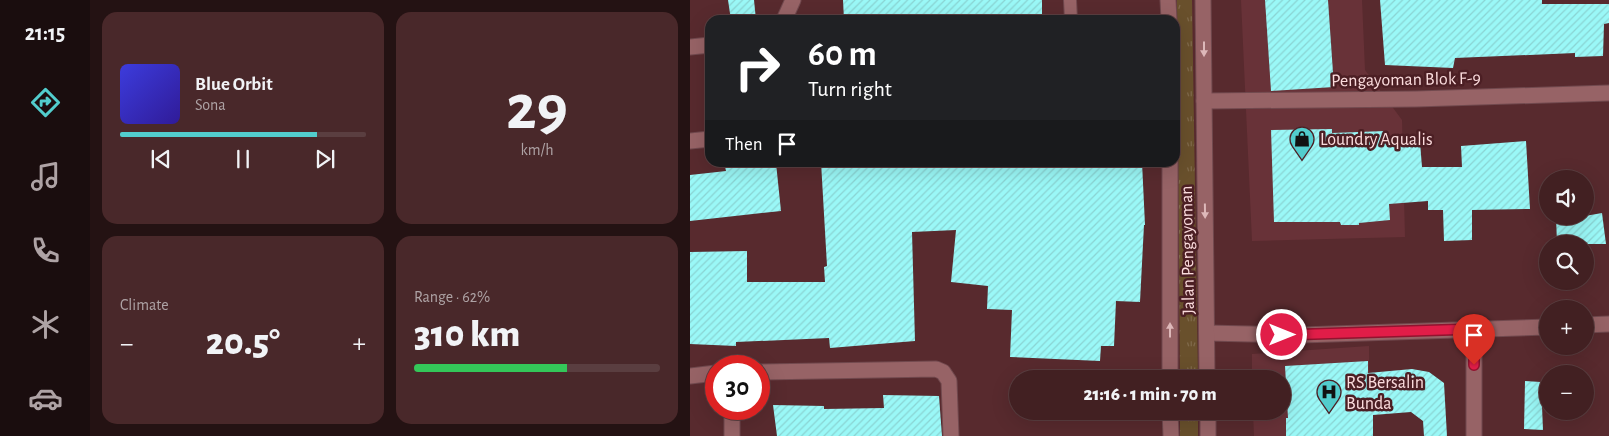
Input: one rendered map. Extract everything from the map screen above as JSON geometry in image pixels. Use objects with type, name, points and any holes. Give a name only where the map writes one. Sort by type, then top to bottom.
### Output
[{"type":"street","points":[[786,15],[793,0]]},
{"type":"street","points":[[1168,0],[1169,15]]},
{"type":"street","name":"Jalan Pengayoman","points":[[1204,0],[1207,370]]},
{"type":"street","points":[[690,48],[705,46]]},
{"type":"street","name":"Pengayoman Blok F-9","points":[[1204,101],[1416,99],[1609,93]]},
{"type":"street","points":[[690,141],[705,140]]},
{"type":"street","name":"Jalan Pengayoman","points":[[1170,167],[1170,370]]},
{"type":"street","points":[[1594,325],[1609,324]]},
{"type":"street","points":[[1207,333],[1301,335],[1539,327]]},
{"type":"street","points":[[1474,329],[1474,436]]},
{"type":"street","points":[[770,372],[936,369],[943,372],[949,381],[951,436]]},
{"type":"street","points":[[690,376],[705,374]]},
{"type":"street","points":[[732,420],[732,436]]},
{"type":"street","points":[[1170,420],[1171,436]]},
{"type":"street","points":[[1208,420],[1208,436]]},
{"type":"lane","points":[[1070,0],[1071,15]]},
{"type":"shaded area","points":[[1241,0],[1362,0],[1365,70],[1402,120],[1405,237],[1252,241]]},
{"type":"shaded area","points":[[1369,346],[1370,436],[1254,436],[1253,420],[1291,420],[1291,370],[1252,370],[1252,354]]},
{"type":"green space","points":[[1177,0],[1192,0],[1198,370],[1180,370],[1178,167],[1180,167],[1180,15],[1177,15]]},
{"type":"green space","points":[[1180,420],[1198,420],[1198,436],[1180,436]]},
{"type":"building","points":[[728,0],[754,0],[756,15],[730,15]]},
{"type":"building","points":[[843,0],[1042,0],[1042,15],[844,15]]},
{"type":"building","points":[[1265,0],[1328,0],[1334,87],[1271,91]]},
{"type":"building","points":[[1380,0],[1542,0],[1542,4],[1609,4],[1609,23],[1604,24],[1603,56],[1575,57],[1575,53],[1455,58],[1453,68],[1385,65]]},
{"type":"building","points":[[1332,129],[1332,133],[1385,131],[1386,145],[1420,142],[1422,167],[1462,167],[1461,146],[1526,141],[1530,209],[1472,210],[1472,240],[1444,241],[1443,210],[1428,210],[1428,201],[1389,204],[1390,220],[1359,223],[1359,225],[1341,225],[1340,222],[1274,222],[1271,130]]},
{"type":"building","points":[[725,167],[776,167],[781,211],[690,221],[690,175],[726,171]]},
{"type":"building","points":[[821,167],[1142,167],[1145,225],[1140,302],[1116,301],[1114,346],[1101,346],[1100,361],[1010,357],[1012,310],[987,309],[988,286],[951,282],[956,230],[912,232],[915,341],[830,348],[829,338],[736,342],[736,346],[690,344],[690,252],[747,251],[747,282],[825,282],[824,267],[827,266]]},
{"type":"building","points":[[1602,213],[1606,244],[1594,244],[1594,235],[1557,235],[1556,225],[1594,225],[1594,214]]},
{"type":"building","points":[[1368,361],[1368,373],[1412,369],[1429,372],[1444,383],[1447,436],[1424,436],[1423,421],[1411,412],[1373,415],[1373,436],[1286,436],[1286,420],[1291,420],[1291,370],[1285,370],[1285,366]]},
{"type":"building","points":[[1525,381],[1539,382],[1539,420],[1543,420],[1543,430],[1524,429]]},
{"type":"building","points":[[883,395],[939,396],[942,436],[777,436],[773,405],[824,406],[824,409],[884,408]]},
{"type":"place","name":"Loundry Aqualis","points":[[1302,160]]},
{"type":"place","name":"RS Bersalin Bunda","points":[[1329,413]]},
{"type":"route","points":[[1282,335],[1474,329],[1474,365]]}]
